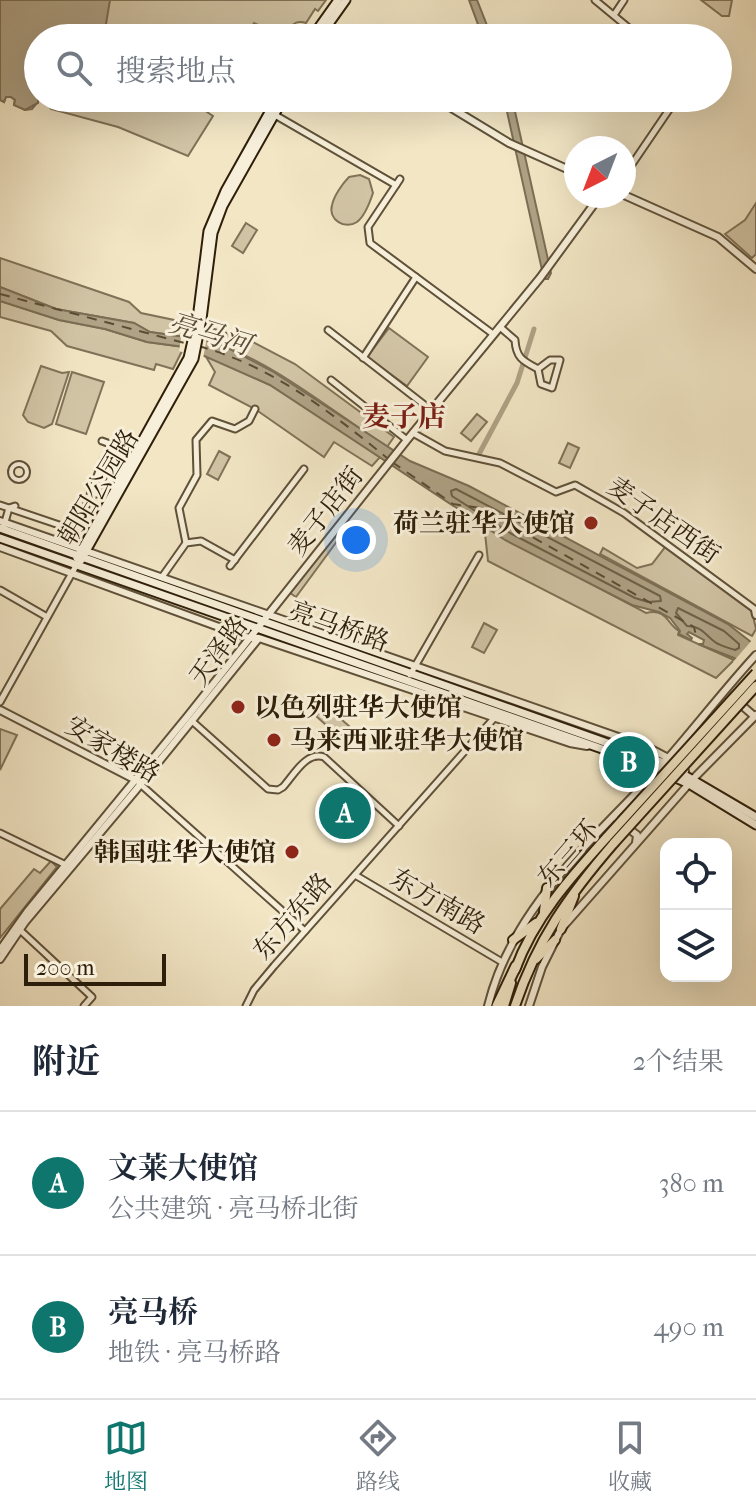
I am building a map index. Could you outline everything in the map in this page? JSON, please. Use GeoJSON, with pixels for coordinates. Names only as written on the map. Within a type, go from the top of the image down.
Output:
{"type":"FeatureCollection","features":[{"type":"Feature","properties":{"kind":"highway","name":"东三环"},"geometry":{"type":"LineString","coordinates":[[515,1006],[527,969],[548,928],[579,884],[611,840],[756,673]]}},
{"type":"Feature","properties":{"kind":"highway","name":"东三环"},"geometry":{"type":"LineString","coordinates":[[504,1006],[516,966],[537,923],[567,881],[611,840],[756,686]]}},
{"type":"Feature","properties":{"kind":"highway"},"geometry":{"type":"LineString","coordinates":[[561,929],[579,884]]}},
{"type":"Feature","properties":{"kind":"highway"},"geometry":{"type":"LineString","coordinates":[[543,913],[547,888]]}},
{"type":"Feature","properties":{"kind":"highway"},"geometry":{"type":"LineString","coordinates":[[513,940],[537,923]]}},
{"type":"Feature","properties":{"kind":"highway"},"geometry":{"type":"LineString","coordinates":[[527,969],[555,940]]}},
{"type":"Feature","properties":{"kind":"highway"},"geometry":{"type":"LineString","coordinates":[[497,1006],[516,966]]}},
{"type":"Feature","properties":{"kind":"main road"},"geometry":{"type":"LineString","coordinates":[[324,24],[338,0]]}},
{"type":"Feature","properties":{"kind":"main road"},"geometry":{"type":"LineString","coordinates":[[326,24],[346,0]]}},
{"type":"Feature","properties":{"kind":"main road","name":"朝阳公园路"},"geometry":{"type":"LineString","coordinates":[[195,334],[208,231],[225,191],[269,112]]}},
{"type":"Feature","properties":{"kind":"main road","name":"朝阳公园路"},"geometry":{"type":"LineString","coordinates":[[80,559],[191,358],[213,233],[223,206],[277,112]]}},
{"type":"Feature","properties":{"kind":"main road","name":"朝阳公园路"},"geometry":{"type":"LineString","coordinates":[[80,559],[107,495],[191,358]]}},
{"type":"Feature","properties":{"kind":"main road","name":"亮马桥路"},"geometry":{"type":"LineString","coordinates":[[2,528],[80,559],[412,673],[666,765]]}},
{"type":"Feature","properties":{"kind":"main road","name":"亮马桥路"},"geometry":{"type":"LineString","coordinates":[[412,673],[496,715],[666,765]]}},
{"type":"Feature","properties":{"kind":"main road"},"geometry":{"type":"LineString","coordinates":[[666,765],[756,825]]}},
{"type":"Feature","properties":{"kind":"main road"},"geometry":{"type":"LineString","coordinates":[[691,781],[756,817]]}},
{"type":"Feature","properties":{"kind":"street"},"geometry":{"type":"LineString","coordinates":[[595,0],[625,24]]}},
{"type":"Feature","properties":{"kind":"street"},"geometry":{"type":"LineString","coordinates":[[614,15],[624,0]]}},
{"type":"Feature","properties":{"kind":"street"},"geometry":{"type":"LineString","coordinates":[[458,112],[512,145],[564,168]]}},
{"type":"Feature","properties":{"kind":"street"},"geometry":{"type":"LineString","coordinates":[[636,158],[667,112]]}},
{"type":"Feature","properties":{"kind":"street"},"geometry":{"type":"LineString","coordinates":[[275,115],[398,182],[368,227],[370,243],[493,334]]}},
{"type":"Feature","properties":{"kind":"street"},"geometry":{"type":"LineString","coordinates":[[636,200],[718,237],[756,269]]}},
{"type":"Feature","properties":{"kind":"street","name":"麦子店街"},"geometry":{"type":"LineString","coordinates":[[264,623],[431,410],[540,278],[591,208]]}},
{"type":"Feature","properties":{"kind":"street"},"geometry":{"type":"LineString","coordinates":[[363,358],[416,277]]}},
{"type":"Feature","properties":{"kind":"street"},"geometry":{"type":"LineString","coordinates":[[500,327],[515,340],[516,353],[524,362],[538,369]]}},
{"type":"Feature","properties":{"kind":"street"},"geometry":{"type":"LineString","coordinates":[[328,330],[431,410]]}},
{"type":"Feature","properties":{"kind":"street"},"geometry":{"type":"LineString","coordinates":[[550,360],[560,360],[552,388],[541,384],[538,369],[550,360]]}},
{"type":"Feature","properties":{"kind":"street"},"geometry":{"type":"LineString","coordinates":[[331,380],[407,440]]}},
{"type":"Feature","properties":{"kind":"street"},"geometry":{"type":"LineString","coordinates":[[162,577],[186,543],[179,508],[197,475],[196,440],[212,421],[235,429],[249,421],[255,409]]}},
{"type":"Feature","properties":{"kind":"street","name":"麦子店西街"},"geometry":{"type":"LineString","coordinates":[[413,433],[445,451],[500,463],[556,492],[575,485],[624,513],[756,612]]}},
{"type":"Feature","properties":{"kind":"street"},"geometry":{"type":"LineString","coordinates":[[91,494],[107,495],[124,449],[102,441]]}},
{"type":"Feature","properties":{"kind":"street"},"geometry":{"type":"LineString","coordinates":[[0,505],[71,529],[79,525],[103,460],[117,464]]}},
{"type":"Feature","properties":{"kind":"street"},"geometry":{"type":"LineString","coordinates":[[16,464],[27,470],[27,475],[21,480],[11,475],[10,469],[16,464]]}},
{"type":"Feature","properties":{"kind":"street"},"geometry":{"type":"LineString","coordinates":[[186,543],[201,541],[232,563],[304,469]]}},
{"type":"Feature","properties":{"kind":"street"},"geometry":{"type":"LineString","coordinates":[[2,528],[12,507]]}},
{"type":"Feature","properties":{"kind":"street"},"geometry":{"type":"LineString","coordinates":[[0,547],[80,559],[162,577],[264,623],[412,673],[479,555]]}},
{"type":"Feature","properties":{"kind":"street"},"geometry":{"type":"LineString","coordinates":[[0,702],[80,559]]}},
{"type":"Feature","properties":{"kind":"street"},"geometry":{"type":"LineString","coordinates":[[80,559],[249,638],[259,638],[496,715]]}},
{"type":"Feature","properties":{"kind":"street"},"geometry":{"type":"LineString","coordinates":[[0,590],[47,617]]}},
{"type":"Feature","properties":{"kind":"street","name":"天泽路"},"geometry":{"type":"LineString","coordinates":[[189,719],[249,638],[264,623]]}},
{"type":"Feature","properties":{"kind":"street","name":"天泽路"},"geometry":{"type":"LineString","coordinates":[[0,959],[138,782],[259,638],[264,623]]}},
{"type":"Feature","properties":{"kind":"street"},"geometry":{"type":"LineString","coordinates":[[488,1006],[502,962],[513,940],[547,888],[716,713],[719,700],[756,655]]}},
{"type":"Feature","properties":{"kind":"street"},"geometry":{"type":"LineString","coordinates":[[529,1006],[542,967],[561,929],[691,781],[755,715],[727,691]]}},
{"type":"Feature","properties":{"kind":"street","name":"安家楼路"},"geometry":{"type":"LineString","coordinates":[[0,710],[138,782],[305,931]]}},
{"type":"Feature","properties":{"kind":"street","name":"东方东路"},"geometry":{"type":"LineString","coordinates":[[246,1006],[259,983],[496,715]]}},
{"type":"Feature","properties":{"kind":"street"},"geometry":{"type":"LineString","coordinates":[[189,719],[268,789],[283,787],[313,755],[324,757],[399,826]]}},
{"type":"Feature","properties":{"kind":"street"},"geometry":{"type":"LineString","coordinates":[[666,765],[691,781]]}},
{"type":"Feature","properties":{"kind":"street"},"geometry":{"type":"LineString","coordinates":[[647,781],[673,802]]}},
{"type":"Feature","properties":{"kind":"street","name":"天泽路"},"geometry":{"type":"LineString","coordinates":[[0,950],[27,912],[138,782]]}},
{"type":"Feature","properties":{"kind":"street"},"geometry":{"type":"LineString","coordinates":[[608,822],[617,820],[637,835],[636,843]]}},
{"type":"Feature","properties":{"kind":"street"},"geometry":{"type":"LineString","coordinates":[[0,833],[66,865]]}},
{"type":"Feature","properties":{"kind":"street","name":"东方南路"},"geometry":{"type":"LineString","coordinates":[[354,875],[502,962]]}},
{"type":"Feature","properties":{"kind":"street"},"geometry":{"type":"LineString","coordinates":[[20,930],[92,997],[84,1006]]}},
{"type":"Feature","properties":{"kind":"shaded area"},"geometry":{"type":"Polygon","coordinates":[[[0,0],[326,0],[306,23],[24,24],[24,110],[14,105],[15,100],[11,97],[6,97],[4,102],[0,100],[0,0]]]}},
{"type":"Feature","properties":{"kind":"shaded area"},"geometry":{"type":"Polygon","coordinates":[[[701,0],[732,0],[729,16],[722,16],[701,0]]]}},
{"type":"Feature","properties":{"kind":"shaded area"},"geometry":{"type":"Polygon","coordinates":[[[62,112],[207,112],[213,116],[188,156],[118,127],[62,112]]]}},
{"type":"Feature","properties":{"kind":"shaded area"},"geometry":{"type":"Polygon","coordinates":[[[360,175],[369,179],[373,193],[367,209],[357,222],[347,225],[338,222],[331,210],[333,202],[349,177],[360,175]]]}},
{"type":"Feature","properties":{"kind":"shaded area"},"geometry":{"type":"Polygon","coordinates":[[[756,203],[756,254],[752,258],[725,234],[745,220],[756,203]]]}},
{"type":"Feature","properties":{"kind":"shaded area"},"geometry":{"type":"Polygon","coordinates":[[[246,223],[257,230],[243,253],[232,246],[246,223]]]}},
{"type":"Feature","properties":{"kind":"shaded area"},"geometry":{"type":"Polygon","coordinates":[[[0,258],[129,302],[141,313],[179,321],[184,325],[186,337],[150,332],[134,323],[56,309],[0,287],[0,258]]]}},
{"type":"Feature","properties":{"kind":"shaded area"},"geometry":{"type":"Polygon","coordinates":[[[0,301],[59,320],[105,329],[147,342],[184,347],[173,369],[156,364],[154,370],[67,346],[51,331],[0,317],[0,301]]]}},
{"type":"Feature","properties":{"kind":"shaded area"},"geometry":{"type":"Polygon","coordinates":[[[208,327],[249,340],[295,364],[394,437],[387,447],[277,373],[206,340],[208,327]]]}},
{"type":"Feature","properties":{"kind":"shaded area"},"geometry":{"type":"Polygon","coordinates":[[[389,328],[428,357],[407,386],[367,357],[389,328]]]}},
{"type":"Feature","properties":{"kind":"shaded area"},"geometry":{"type":"Polygon","coordinates":[[[205,355],[270,385],[381,456],[372,466],[334,442],[324,457],[255,409],[209,385],[215,372],[205,355]]]}},
{"type":"Feature","properties":{"kind":"shaded area"},"geometry":{"type":"Polygon","coordinates":[[[41,366],[62,373],[69,372],[52,424],[44,428],[28,422],[23,415],[41,366]]]}},
{"type":"Feature","properties":{"kind":"shaded area"},"geometry":{"type":"Polygon","coordinates":[[[72,372],[104,382],[86,434],[56,424],[72,372]]]}},
{"type":"Feature","properties":{"kind":"shaded area"},"geometry":{"type":"Polygon","coordinates":[[[477,414],[487,422],[471,441],[461,433],[477,414]]]}},
{"type":"Feature","properties":{"kind":"shaded area"},"geometry":{"type":"Polygon","coordinates":[[[568,443],[579,448],[570,468],[559,463],[568,443]]]}},
{"type":"Feature","properties":{"kind":"shaded area"},"geometry":{"type":"Polygon","coordinates":[[[219,451],[230,457],[218,480],[207,474],[219,451]]]}},
{"type":"Feature","properties":{"kind":"shaded area"},"geometry":{"type":"Polygon","coordinates":[[[484,524],[646,613],[663,615],[679,631],[678,635],[734,660],[716,678],[488,561],[484,524]]]}},
{"type":"Feature","properties":{"kind":"shaded area"},"geometry":{"type":"Polygon","coordinates":[[[340,525],[346,529],[296,597],[290,593],[340,525]]]}},
{"type":"Feature","properties":{"kind":"shaded area"},"geometry":{"type":"Polygon","coordinates":[[[666,546],[752,611],[756,629],[752,636],[600,554],[603,548],[637,568],[652,564],[666,546]]]}},
{"type":"Feature","properties":{"kind":"shaded area"},"geometry":{"type":"Polygon","coordinates":[[[484,623],[497,630],[484,653],[472,647],[484,623]]]}},
{"type":"Feature","properties":{"kind":"shaded area"},"geometry":{"type":"Polygon","coordinates":[[[325,705],[349,726],[339,737],[316,716],[325,705]]]}},
{"type":"Feature","properties":{"kind":"shaded area"},"geometry":{"type":"Polygon","coordinates":[[[0,729],[17,735],[0,770],[0,729]]]}},
{"type":"Feature","properties":{"kind":"shaded area"},"geometry":{"type":"Polygon","coordinates":[[[51,861],[57,867],[0,938],[0,909],[34,869],[40,873],[51,861]]]}},
{"type":"Feature","properties":{"kind":"water"},"geometry":{"type":"Polygon","coordinates":[[[0,0],[110,0],[106,24],[24,24],[24,110],[14,105],[15,100],[11,97],[6,97],[4,102],[0,100],[0,0]]]}},
{"type":"Feature","properties":{"kind":"water"},"geometry":{"type":"Polygon","coordinates":[[[469,0],[477,0],[486,24],[478,24],[469,0]]]}},
{"type":"Feature","properties":{"kind":"water"},"geometry":{"type":"Polygon","coordinates":[[[507,112],[515,112],[551,273],[548,279],[544,279],[507,112]]]}},
{"type":"Feature","properties":{"kind":"water"},"geometry":{"type":"Polygon","coordinates":[[[0,287],[56,309],[134,323],[150,332],[205,340],[226,347],[272,371],[410,461],[469,486],[728,624],[756,646],[756,671],[734,658],[698,644],[703,644],[704,640],[689,632],[687,634],[691,640],[679,634],[670,618],[659,612],[632,605],[505,540],[270,385],[184,347],[147,342],[105,329],[59,320],[0,301],[0,287]]]}},
{"type":"Feature","properties":{"kind":"pier"},"geometry":{"type":"Polygon","coordinates":[[[182,332],[207,337],[203,359],[179,351],[182,332]]]}},
{"type":"Feature","properties":{"kind":"pier"},"geometry":{"type":"Polygon","coordinates":[[[753,639],[756,641],[756,675],[733,662],[753,639]]]}},
{"type":"Feature","properties":{"kind":"waterway"},"geometry":{"type":"LineString","coordinates":[[479,454],[517,383],[534,329]]}},
{"type":"Feature","properties":{"kind":"ferry route"},"geometry":{"type":"LineString","coordinates":[[0,294],[188,344]]}},
{"type":"Feature","properties":{"kind":"ferry route"},"geometry":{"type":"LineString","coordinates":[[198,346],[224,354],[275,378],[322,407],[387,458]]}},
{"type":"Feature","properties":{"kind":"ferry route"},"geometry":{"type":"LineString","coordinates":[[392,462],[453,504],[480,508],[694,627],[696,636]]}},
{"type":"Feature","properties":{"kind":"place","name":"荷兰驻华大使馆"},"geometry":{"type":"Point","coordinates":[591,523]}},
{"type":"Feature","properties":{"kind":"place","name":"以色列驻华大使馆"},"geometry":{"type":"Point","coordinates":[238,707]}},
{"type":"Feature","properties":{"kind":"place","name":"马来西亚驻华大使馆"},"geometry":{"type":"Point","coordinates":[274,740]}},
{"type":"Feature","properties":{"kind":"place","name":"亮马桥"},"geometry":{"type":"Point","coordinates":[629,762]}},
{"type":"Feature","properties":{"kind":"place","name":"文莱大使馆"},"geometry":{"type":"Point","coordinates":[345,813]}},
{"type":"Feature","properties":{"kind":"place","name":"韩国驻华大使馆"},"geometry":{"type":"Point","coordinates":[292,852]}},
{"type":"Feature","properties":{"kind":"district","name":"麦子店"},"geometry":{"type":"Point","coordinates":[404,416]}},
{"type":"Feature","properties":{"kind":"water label","name":"亮马河"},"geometry":{"type":"Point","coordinates":[210,333]}}]}
